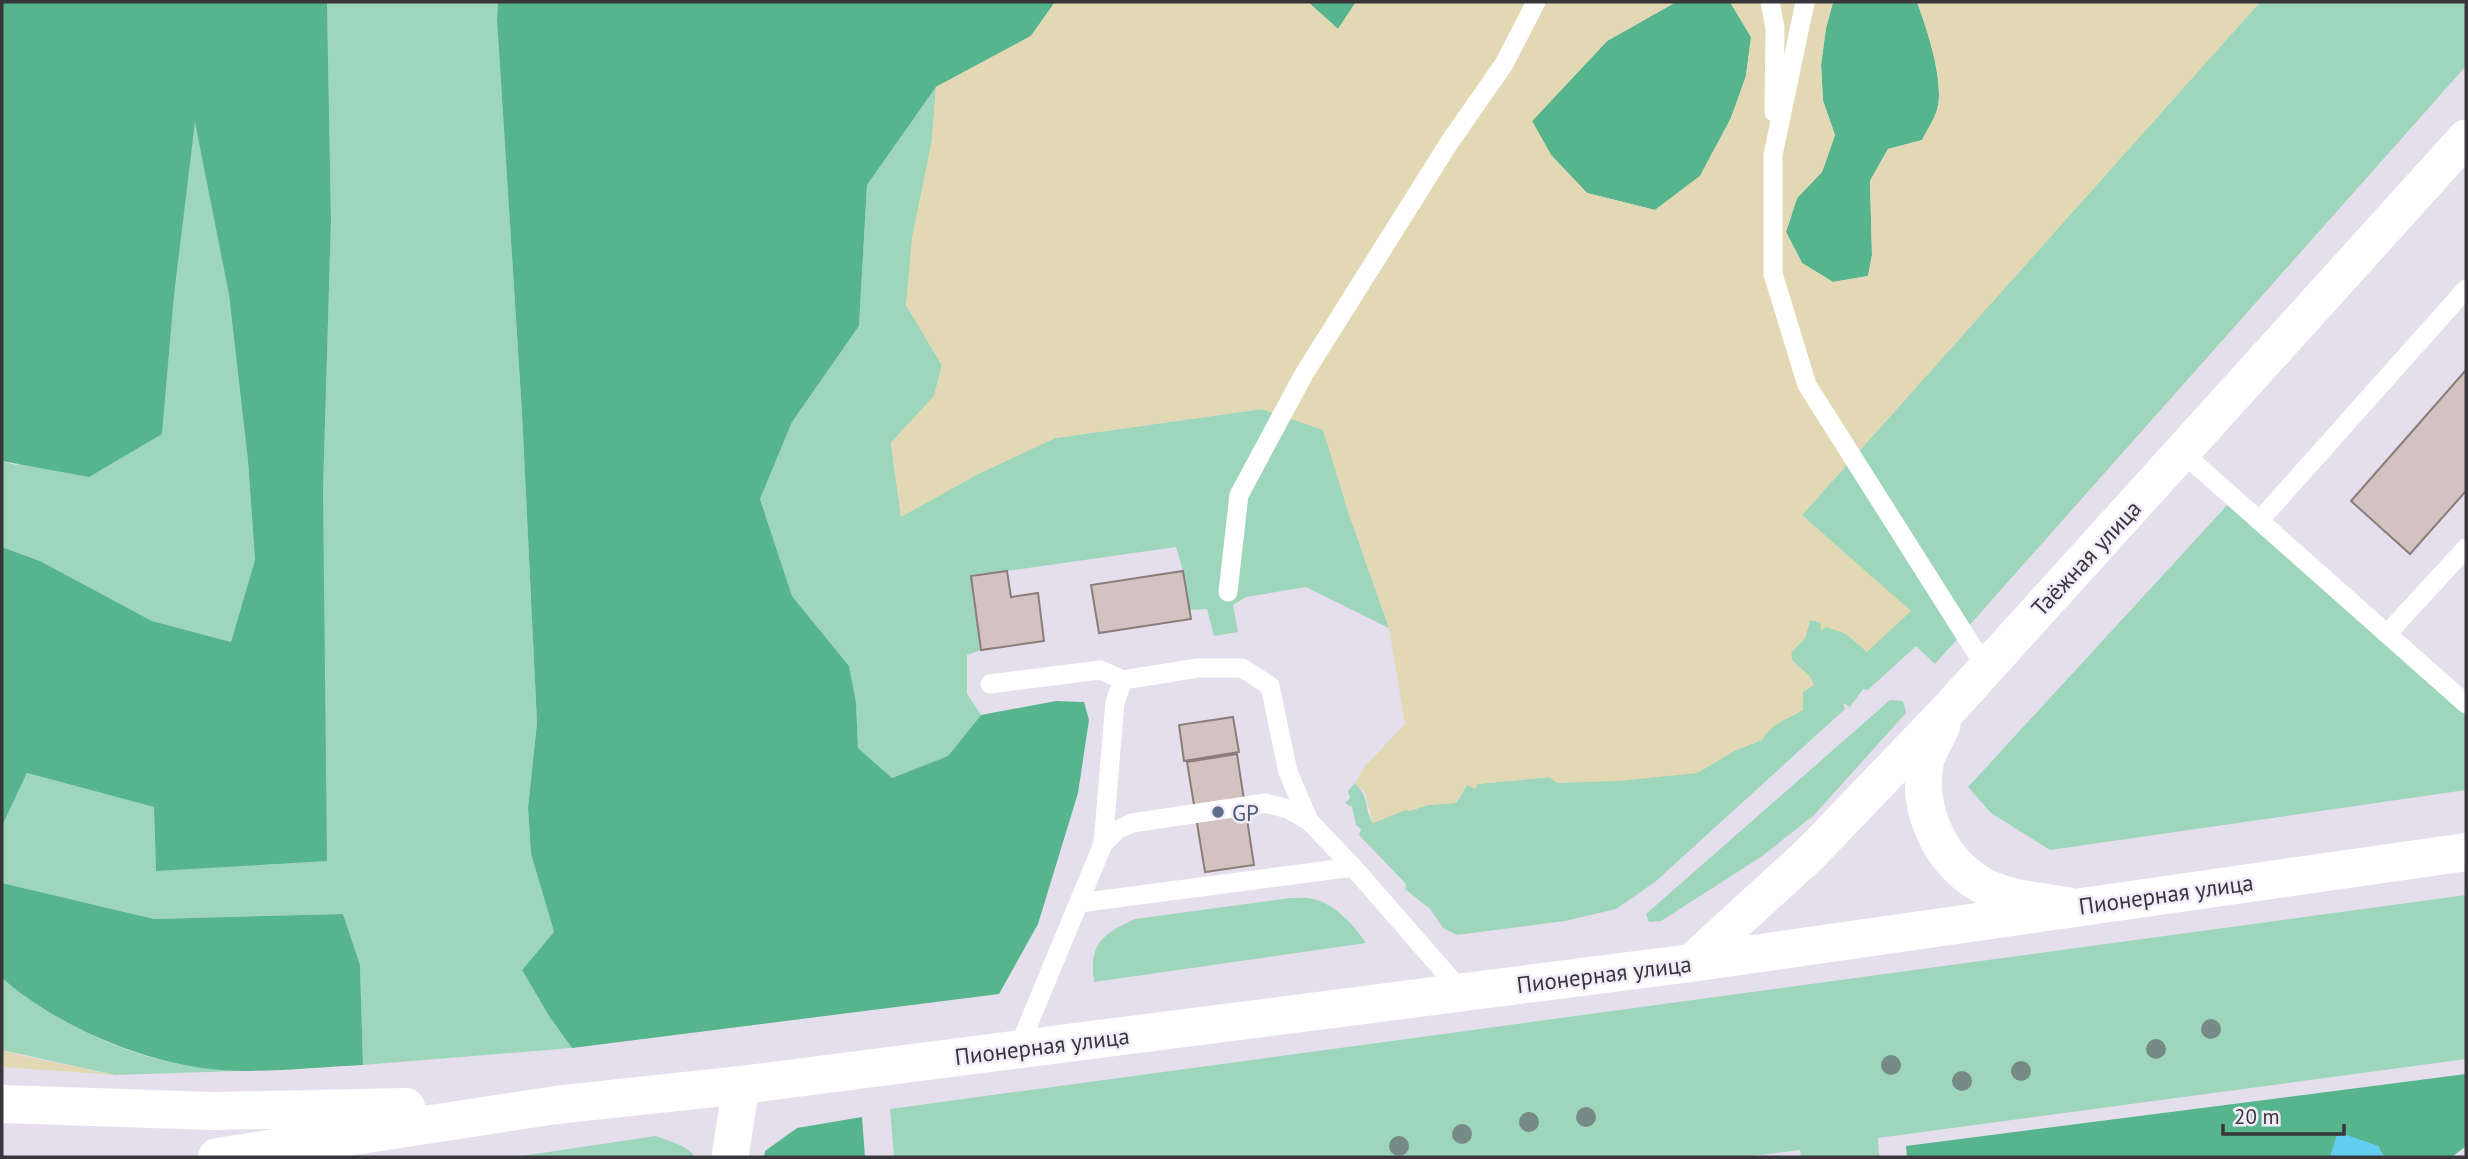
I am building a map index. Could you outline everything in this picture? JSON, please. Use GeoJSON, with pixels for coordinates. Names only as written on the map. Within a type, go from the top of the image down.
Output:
{"type":"FeatureCollection","features":[{"type":"Feature","properties":{"kind":"street","name":"Таёжная улица"},"geometry":{"type":"LineString","coordinates":[[1691,963],[1811,853],[1951,707],[2466,138]]}},
{"type":"Feature","properties":{"kind":"street"},"geometry":{"type":"LineString","coordinates":[[1951,707],[1925,763],[1924,792],[1930,825],[1942,848],[1958,867],[1981,884],[2006,894],[2073,907]]}},
{"type":"Feature","properties":{"kind":"street","name":"Пионерная улица"},"geometry":{"type":"LineString","coordinates":[[556,1105],[741,1085],[1691,963],[2466,852]]}},
{"type":"Feature","properties":{"kind":"street"},"geometry":{"type":"LineString","coordinates":[[730,1157],[741,1085]]}},
{"type":"Feature","properties":{"kind":"street"},"geometry":{"type":"LineString","coordinates":[[2,1104],[46,1108],[212,1111],[556,1105]]}},
{"type":"Feature","properties":{"kind":"street"},"geometry":{"type":"LineString","coordinates":[[217,1157],[556,1105]]}},
{"type":"Feature","properties":{"kind":"lane"},"geometry":{"type":"LineString","coordinates":[[1228,592],[1238,495],[1304,374],[1449,143],[1504,64],[1536,2]]}},
{"type":"Feature","properties":{"kind":"lane"},"geometry":{"type":"LineString","coordinates":[[1770,2],[1775,28],[1773,274],[1807,385],[1986,668]]}},
{"type":"Feature","properties":{"kind":"lane"},"geometry":{"type":"LineString","coordinates":[[1773,155],[1805,2]]}},
{"type":"Feature","properties":{"kind":"lane"},"geometry":{"type":"LineString","coordinates":[[2259,522],[2466,289]]}},
{"type":"Feature","properties":{"kind":"lane"},"geometry":{"type":"LineString","coordinates":[[2183,453],[2466,704]]}},
{"type":"Feature","properties":{"kind":"lane"},"geometry":{"type":"LineString","coordinates":[[2387,634],[2466,548]]}},
{"type":"Feature","properties":{"kind":"lane"},"geometry":{"type":"LineString","coordinates":[[990,684],[1100,670],[1123,680],[1198,668],[1242,668],[1270,686],[1288,772],[1309,821]]}},
{"type":"Feature","properties":{"kind":"lane"},"geometry":{"type":"LineString","coordinates":[[1018,1049],[1103,844],[1115,702],[1123,680]]}},
{"type":"Feature","properties":{"kind":"lane"},"geometry":{"type":"LineString","coordinates":[[1103,844],[1117,830],[1132,823],[1266,803],[1288,809],[1309,821],[1353,867],[1462,992]]}},
{"type":"Feature","properties":{"kind":"lane"},"geometry":{"type":"LineString","coordinates":[[1079,903],[1353,867]]}},
{"type":"Feature","properties":{"kind":"green space"},"geometry":{"type":"Polygon","coordinates":[[[2,2],[327,2],[331,220],[323,492],[327,861],[156,871],[154,807],[27,773],[2,826],[2,547],[40,561],[152,621],[231,642],[255,560],[248,461],[229,295],[195,122],[174,296],[162,434],[89,477],[2,461],[2,2]]]}},
{"type":"Feature","properties":{"kind":"green space"},"geometry":{"type":"Polygon","coordinates":[[[327,2],[498,2],[537,723],[528,808],[531,854],[554,932],[522,970],[572,1048],[363,1065],[360,965],[343,914],[154,919],[2,883],[2,826],[27,773],[154,807],[156,870],[323,492],[331,220],[327,2]]]}},
{"type":"Feature","properties":{"kind":"green space"},"geometry":{"type":"Polygon","coordinates":[[[498,2],[1055,2],[1031,36],[936,87],[867,185],[859,326],[792,422],[760,499],[792,596],[849,666],[856,702],[858,748],[892,778],[948,756],[981,715],[1056,701],[1084,702],[1089,720],[1078,793],[1038,924],[999,994],[572,1048],[522,970],[554,932],[531,854],[528,808],[537,723],[498,2]]]}},
{"type":"Feature","properties":{"kind":"green space"},"geometry":{"type":"Polygon","coordinates":[[[1308,2],[1356,2],[1338,29],[1308,2]]]}},
{"type":"Feature","properties":{"kind":"green space"},"geometry":{"type":"Polygon","coordinates":[[[1676,2],[1730,2],[1751,37],[1746,76],[1731,118],[1700,176],[1655,210],[1587,193],[1551,155],[1532,121],[1607,41],[1676,2]]]}},
{"type":"Feature","properties":{"kind":"green space"},"geometry":{"type":"Polygon","coordinates":[[[1833,2],[1917,2],[1934,56],[1939,98],[1936,114],[1922,140],[1888,149],[1870,181],[1872,255],[1868,276],[1833,282],[1802,263],[1786,232],[1797,198],[1822,172],[1835,135],[1823,101],[1821,65],[1833,2]]]}},
{"type":"Feature","properties":{"kind":"green space"},"geometry":{"type":"Polygon","coordinates":[[[2260,2],[2466,2],[2466,66],[1935,664],[1916,646],[1868,690],[1863,689],[1850,707],[1843,703],[1845,709],[1655,882],[1616,909],[1565,921],[1457,935],[1443,928],[1430,909],[1405,889],[1406,884],[1359,835],[1361,829],[1356,825],[1352,807],[1345,803],[1350,798],[1348,791],[1355,783],[1363,794],[1373,823],[1406,809],[1409,811],[1428,805],[1456,803],[1467,785],[1549,777],[1697,773],[1736,750],[1762,740],[1774,726],[1803,710],[1803,692],[1810,677],[1792,660],[1791,652],[1805,638],[1810,620],[1846,634],[1802,515],[2260,2]]]}},
{"type":"Feature","properties":{"kind":"green space"},"geometry":{"type":"Polygon","coordinates":[[[936,87],[932,140],[906,305],[942,365],[934,396],[891,443],[901,516],[978,474],[1055,438],[1262,409],[1324,430],[1348,511],[1389,628],[1306,587],[1246,597],[1233,605],[1238,632],[1214,636],[1207,609],[1190,610],[1176,547],[971,576],[981,650],[967,655],[967,694],[981,715],[948,756],[892,778],[858,748],[856,702],[849,666],[792,596],[760,499],[792,422],[859,326],[867,185],[936,87]]]}},
{"type":"Feature","properties":{"kind":"green space"},"geometry":{"type":"Polygon","coordinates":[[[195,119],[229,295],[248,461],[255,561],[231,642],[152,621],[40,561],[2,547],[2,461],[16,465],[162,434],[174,296],[195,119]]]}},
{"type":"Feature","properties":{"kind":"green space"},"geometry":{"type":"Polygon","coordinates":[[[2231,501],[2466,709],[2466,790],[2050,850],[1991,813],[1968,787],[2231,501]]]}},
{"type":"Feature","properties":{"kind":"green space"},"geometry":{"type":"Polygon","coordinates":[[[1890,700],[1903,701],[1906,713],[1814,815],[1761,857],[1661,921],[1649,922],[1646,914],[1890,700]]]}},
{"type":"Feature","properties":{"kind":"green space"},"geometry":{"type":"Polygon","coordinates":[[[2,883],[154,919],[343,914],[360,965],[363,1065],[256,1071],[210,1069],[145,1055],[83,1030],[54,1015],[2,978],[2,883]]]}},
{"type":"Feature","properties":{"kind":"green space"},"geometry":{"type":"Polygon","coordinates":[[[2466,895],[2466,1059],[1878,1138],[1879,1157],[1801,1157],[1800,1150],[1744,1157],[894,1157],[890,1109],[2466,895]]]}},
{"type":"Feature","properties":{"kind":"green space"},"geometry":{"type":"Polygon","coordinates":[[[1290,898],[1310,898],[1329,905],[1350,922],[1366,943],[1094,982],[1094,958],[1100,942],[1114,930],[1135,919],[1290,898]]]}},
{"type":"Feature","properties":{"kind":"green space"},"geometry":{"type":"Polygon","coordinates":[[[2,978],[40,1007],[109,1043],[156,1059],[239,1071],[115,1075],[2,1050],[2,978]]]}},
{"type":"Feature","properties":{"kind":"green space"},"geometry":{"type":"Polygon","coordinates":[[[2466,1074],[2466,1146],[2452,1157],[2384,1157],[2378,1146],[2338,1133],[2330,1157],[1907,1157],[1906,1146],[2466,1074]]]}},
{"type":"Feature","properties":{"kind":"green space"},"geometry":{"type":"Polygon","coordinates":[[[862,1117],[865,1157],[764,1157],[765,1151],[797,1128],[862,1117]]]}},
{"type":"Feature","properties":{"kind":"green space"},"geometry":{"type":"Polygon","coordinates":[[[656,1136],[683,1146],[695,1157],[515,1157],[656,1136]]]}},
{"type":"Feature","properties":{"kind":"sand"},"geometry":{"type":"Polygon","coordinates":[[[1055,2],[1308,2],[1338,29],[1356,2],[1676,2],[1607,41],[1532,121],[1551,155],[1587,193],[1655,210],[1700,176],[1731,118],[1746,76],[1751,37],[1730,2],[1833,2],[1821,65],[1823,101],[1835,135],[1822,172],[1797,198],[1786,232],[1802,263],[1833,282],[1868,276],[1872,255],[1870,181],[1888,149],[1922,140],[1937,110],[1937,71],[1917,2],[2260,2],[1802,515],[1911,611],[1867,652],[1846,634],[1827,627],[1821,630],[1820,622],[1810,620],[1805,638],[1791,652],[1792,660],[1810,677],[1814,685],[1803,692],[1803,710],[1774,726],[1762,740],[1736,750],[1697,773],[1619,781],[1557,783],[1549,777],[1477,784],[1476,789],[1467,785],[1456,803],[1406,810],[1373,823],[1365,793],[1355,783],[1365,766],[1405,724],[1389,628],[1323,430],[1262,409],[1055,438],[978,474],[901,517],[891,443],[934,396],[942,365],[906,305],[912,237],[932,140],[936,87],[1031,36],[1055,2]]]}},
{"type":"Feature","properties":{"kind":"sand"},"geometry":{"type":"Polygon","coordinates":[[[2,1050],[15,1054],[115,1075],[2,1067],[2,1050]]]}},
{"type":"Feature","properties":{"kind":"water"},"geometry":{"type":"Polygon","coordinates":[[[2338,1132],[2378,1146],[2384,1157],[2330,1157],[2338,1132]]]}},
{"type":"Feature","properties":{"kind":"building"},"geometry":{"type":"Polygon","coordinates":[[[2466,370],[2466,491],[2410,554],[2351,501],[2466,370]]]}},
{"type":"Feature","properties":{"kind":"building"},"geometry":{"type":"Polygon","coordinates":[[[1007,571],[1011,597],[1038,593],[1044,641],[981,650],[971,576],[1007,571]]]}},
{"type":"Feature","properties":{"kind":"building"},"geometry":{"type":"Polygon","coordinates":[[[1183,571],[1191,619],[1099,633],[1091,585],[1183,571]]]}},
{"type":"Feature","properties":{"kind":"building"},"geometry":{"type":"Polygon","coordinates":[[[1233,717],[1239,752],[1184,761],[1179,725],[1233,717]]]}},
{"type":"Feature","properties":{"kind":"building"},"geometry":{"type":"Polygon","coordinates":[[[1237,754],[1254,865],[1205,872],[1187,762],[1237,754]]]}},
{"type":"Feature","properties":{"kind":"place","name":"GP"},"geometry":{"type":"Point","coordinates":[1218,812]}}]}
